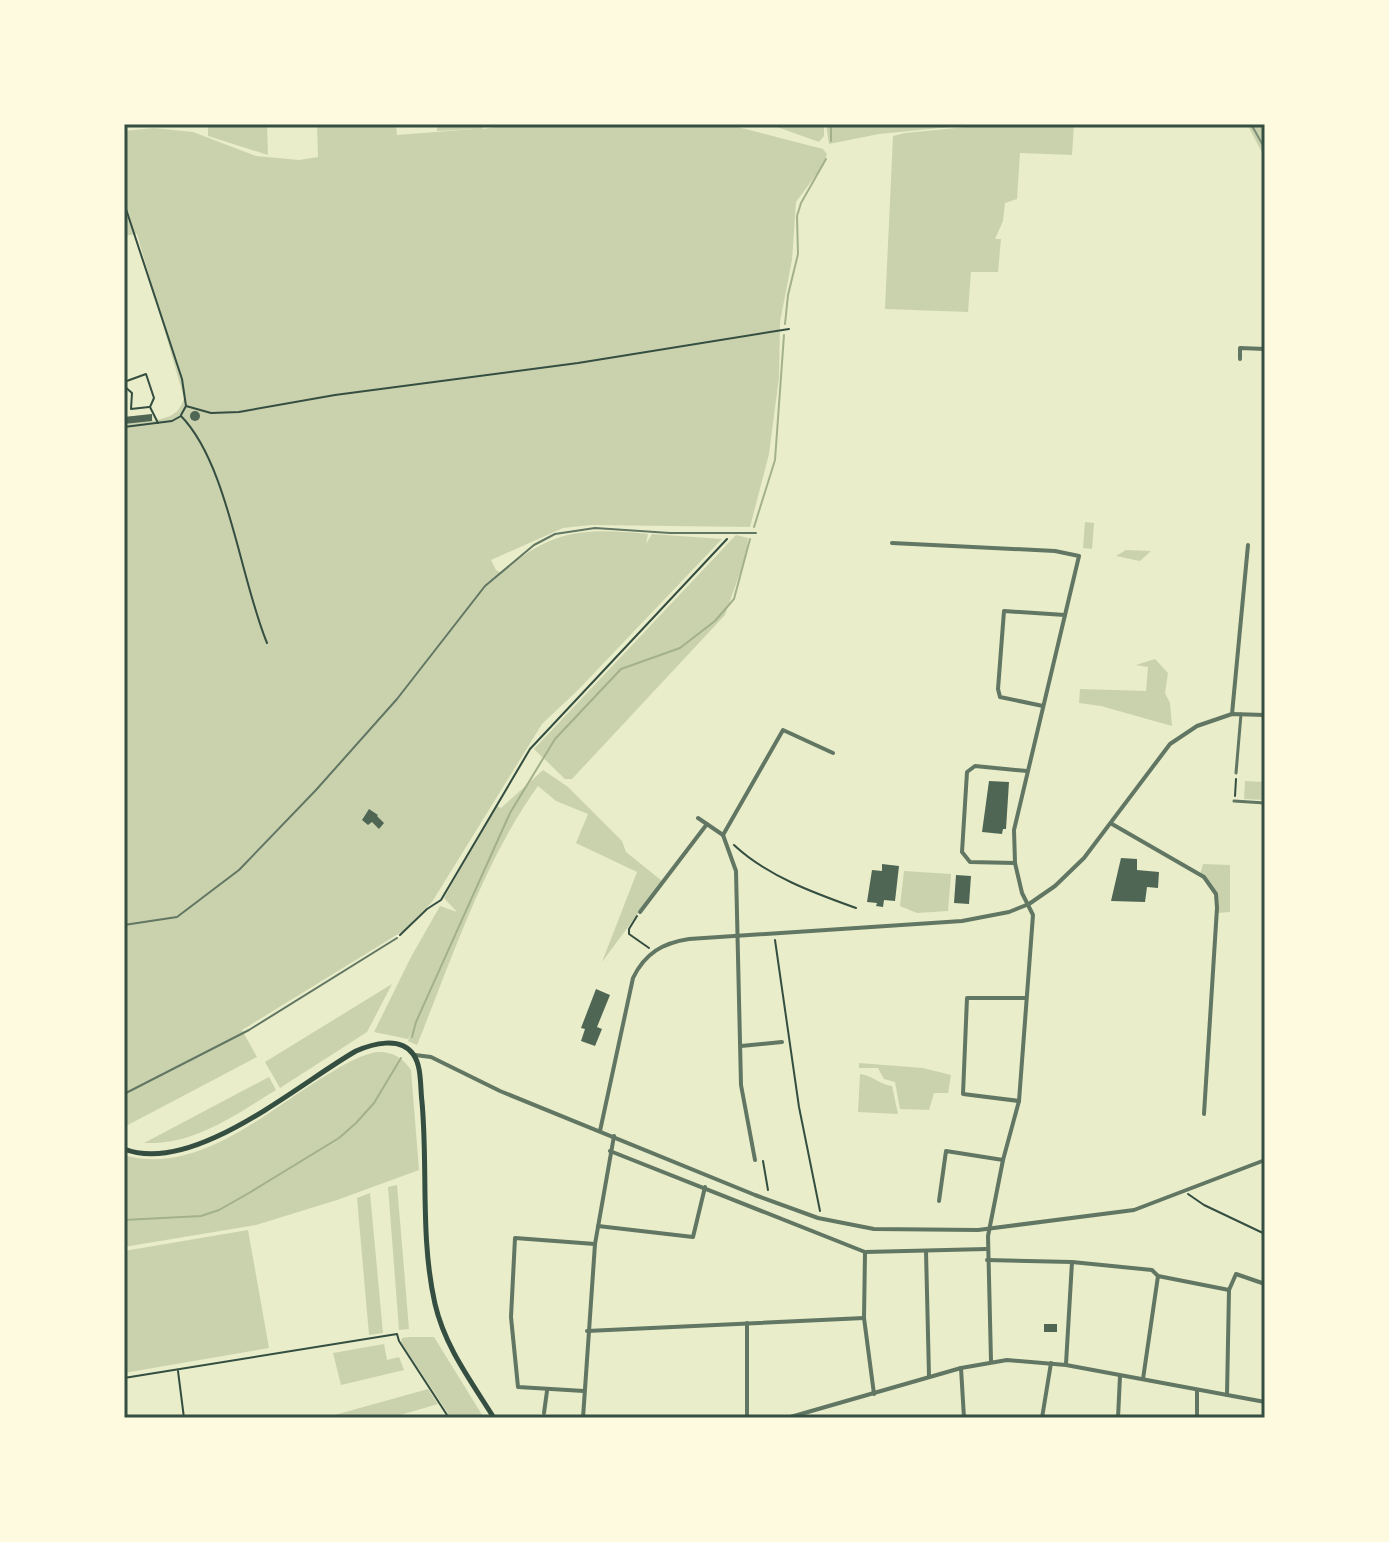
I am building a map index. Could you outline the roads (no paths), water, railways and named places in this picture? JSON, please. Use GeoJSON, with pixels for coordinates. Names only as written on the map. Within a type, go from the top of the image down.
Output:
{"type":"FeatureCollection","features":[{"type":"Feature","properties":{"kind":"main road"},"geometry":{"type":"LineString","coordinates":[[124,1149],[146,1154],[164,1153],[212,1140],[346,1057],[371,1045],[400,1045],[415,1055],[424,1125],[426,1221],[435,1302],[452,1350],[494,1418]]}},
{"type":"Feature","properties":{"kind":"street"},"geometry":{"type":"LineString","coordinates":[[1240,359],[1240,348],[1265,349]]}},
{"type":"Feature","properties":{"kind":"street"},"geometry":{"type":"LineString","coordinates":[[892,543],[1055,551],[1079,556],[1015,825],[1015,863],[1023,896],[1033,915],[1019,1101],[1003,1160],[987,1249],[991,1361]]}},
{"type":"Feature","properties":{"kind":"street"},"geometry":{"type":"LineString","coordinates":[[1232,714],[1248,545]]}},
{"type":"Feature","properties":{"kind":"street"},"geometry":{"type":"LineString","coordinates":[[1043,706],[1000,697],[1004,611],[1065,615]]}},
{"type":"Feature","properties":{"kind":"street"},"geometry":{"type":"LineString","coordinates":[[600,1131],[628,994],[640,965],[653,952],[676,941],[962,921],[996,915],[1029,904],[1071,873],[1112,824],[1170,744],[1197,726],[1232,714],[1265,715]]}},
{"type":"Feature","properties":{"kind":"street"},"geometry":{"type":"LineString","coordinates":[[1236,773],[1241,714]]}},
{"type":"Feature","properties":{"kind":"street"},"geometry":{"type":"LineString","coordinates":[[723,835],[783,730],[833,753]]}},
{"type":"Feature","properties":{"kind":"street"},"geometry":{"type":"LineString","coordinates":[[1015,863],[970,862],[964,858],[967,772],[975,766],[1027,771]]}},
{"type":"Feature","properties":{"kind":"street"},"geometry":{"type":"LineString","coordinates":[[1234,801],[1265,803]]}},
{"type":"Feature","properties":{"kind":"street"},"geometry":{"type":"LineString","coordinates":[[698,818],[723,835],[736,871],[741,1085],[755,1160]]}},
{"type":"Feature","properties":{"kind":"street"},"geometry":{"type":"LineString","coordinates":[[640,912],[707,824]]}},
{"type":"Feature","properties":{"kind":"street"},"geometry":{"type":"LineString","coordinates":[[1112,824],[1204,877],[1216,894],[1204,1114]]}},
{"type":"Feature","properties":{"kind":"street"},"geometry":{"type":"LineString","coordinates":[[1019,1101],[963,1094],[967,998],[1026,998]]}},
{"type":"Feature","properties":{"kind":"street"},"geometry":{"type":"LineString","coordinates":[[741,1046],[782,1042]]}},
{"type":"Feature","properties":{"kind":"street"},"geometry":{"type":"LineString","coordinates":[[415,1055],[431,1057],[500,1091],[755,1195],[831,1221],[874,1229],[989,1229],[1134,1210],[1265,1160]]}},
{"type":"Feature","properties":{"kind":"street"},"geometry":{"type":"LineString","coordinates":[[583,1418],[595,1244],[614,1136]]}},
{"type":"Feature","properties":{"kind":"street"},"geometry":{"type":"LineString","coordinates":[[610,1151],[865,1252],[987,1249]]}},
{"type":"Feature","properties":{"kind":"street"},"geometry":{"type":"LineString","coordinates":[[939,1201],[946,1151],[1003,1160]]}},
{"type":"Feature","properties":{"kind":"street"},"geometry":{"type":"LineString","coordinates":[[598,1226],[693,1237],[705,1187]]}},
{"type":"Feature","properties":{"kind":"street"},"geometry":{"type":"LineString","coordinates":[[584,1391],[518,1387],[511,1317],[515,1238],[595,1244]]}},
{"type":"Feature","properties":{"kind":"street"},"geometry":{"type":"LineString","coordinates":[[926,1250],[929,1376]]}},
{"type":"Feature","properties":{"kind":"street"},"geometry":{"type":"LineString","coordinates":[[865,1252],[864,1318],[874,1394]]}},
{"type":"Feature","properties":{"kind":"street"},"geometry":{"type":"LineString","coordinates":[[987,1260],[1072,1262],[1152,1270],[1158,1276],[1229,1290]]}},
{"type":"Feature","properties":{"kind":"street"},"geometry":{"type":"LineString","coordinates":[[1066,1365],[1072,1262]]}},
{"type":"Feature","properties":{"kind":"street"},"geometry":{"type":"LineString","coordinates":[[1227,1395],[1229,1290],[1236,1274],[1265,1284]]}},
{"type":"Feature","properties":{"kind":"street"},"geometry":{"type":"LineString","coordinates":[[1143,1379],[1158,1276]]}},
{"type":"Feature","properties":{"kind":"street"},"geometry":{"type":"LineString","coordinates":[[587,1331],[864,1318]]}},
{"type":"Feature","properties":{"kind":"street"},"geometry":{"type":"LineString","coordinates":[[747,1323],[747,1418]]}},
{"type":"Feature","properties":{"kind":"street"},"geometry":{"type":"LineString","coordinates":[[787,1418],[991,1361],[1025,1360],[1066,1365],[1265,1402]]}},
{"type":"Feature","properties":{"kind":"street"},"geometry":{"type":"LineString","coordinates":[[1042,1418],[1051,1363]]}},
{"type":"Feature","properties":{"kind":"street"},"geometry":{"type":"LineString","coordinates":[[961,1368],[964,1418]]}},
{"type":"Feature","properties":{"kind":"street"},"geometry":{"type":"LineString","coordinates":[[1118,1418],[1120,1375]]}},
{"type":"Feature","properties":{"kind":"street"},"geometry":{"type":"LineString","coordinates":[[1197,1390],[1197,1418]]}},
{"type":"Feature","properties":{"kind":"street"},"geometry":{"type":"LineString","coordinates":[[544,1413],[547,1391]]}},
{"type":"Feature","properties":{"kind":"lane"},"geometry":{"type":"LineString","coordinates":[[124,925],[177,917],[239,870],[274,836],[397,699],[452,624],[485,586],[534,545],[555,534],[595,528],[670,533],[756,533]]}},
{"type":"Feature","properties":{"kind":"lane"},"geometry":{"type":"LineString","coordinates":[[124,1094],[249,1030],[397,938]]}},
{"type":"Feature","properties":{"kind":"waterway"},"geometry":{"type":"LineString","coordinates":[[831,124],[831,141]]}},
{"type":"Feature","properties":{"kind":"waterway"},"geometry":{"type":"LineString","coordinates":[[785,324],[798,254],[797,216],[826,159]]}},
{"type":"Feature","properties":{"kind":"waterway"},"geometry":{"type":"LineString","coordinates":[[754,527],[775,460],[784,335]]}},
{"type":"Feature","properties":{"kind":"waterway"},"geometry":{"type":"LineString","coordinates":[[412,1037],[510,813],[555,739],[621,669],[680,648],[715,621],[734,599],[750,539]]}},
{"type":"Feature","properties":{"kind":"waterway"},"geometry":{"type":"LineString","coordinates":[[124,1220],[201,1216],[249,1193],[339,1138],[356,1123],[374,1103],[401,1058]]}},
{"type":"Feature","properties":{"kind":"tram line"},"geometry":{"type":"LineString","coordinates":[[1251,124],[1265,149]]}}]}
